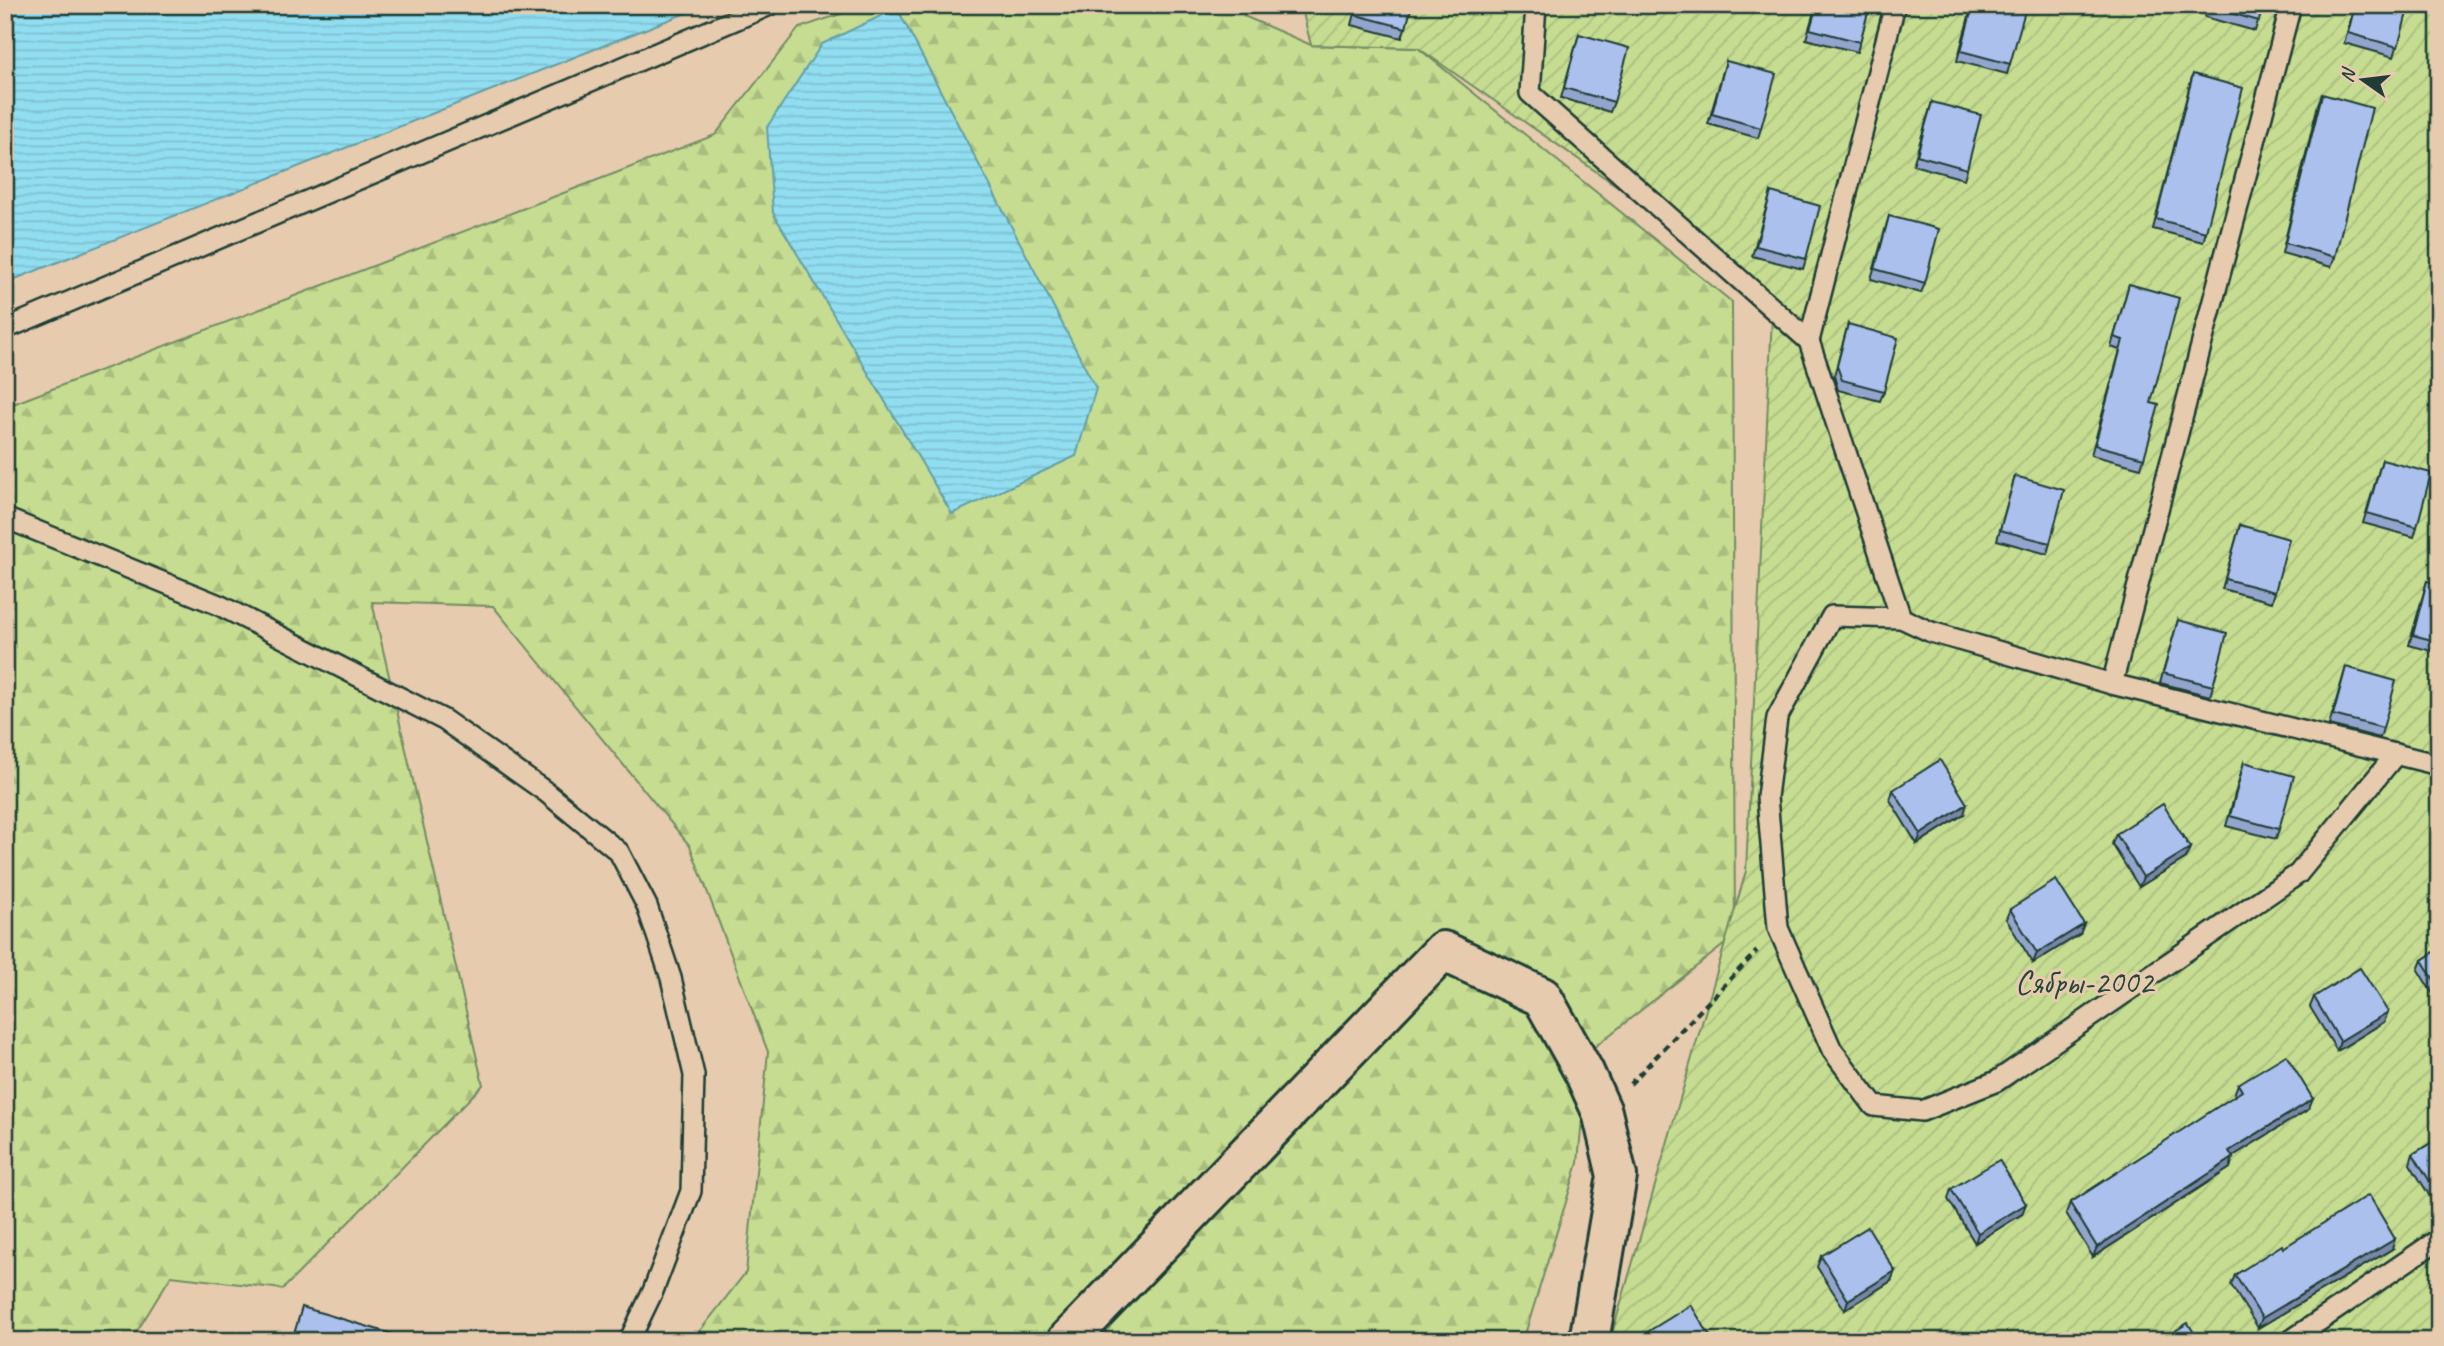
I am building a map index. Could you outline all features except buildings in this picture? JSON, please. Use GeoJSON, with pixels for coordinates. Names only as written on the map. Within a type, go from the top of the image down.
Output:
{"type":"FeatureCollection","features":[{"type":"Feature","properties":{"kind":"street"},"geometry":{"type":"LineString","coordinates":[[1067,1341],[1443,951],[1542,997],[1584,1072],[1602,1112],[1617,1177],[1589,1341]]}},
{"type":"Feature","properties":{"kind":"lane"},"geometry":{"type":"LineString","coordinates":[[5,329],[770,5]]}},
{"type":"Feature","properties":{"kind":"lane"},"geometry":{"type":"LineString","coordinates":[[1536,5],[1530,93],[1809,341],[1900,618]]}},
{"type":"Feature","properties":{"kind":"lane"},"geometry":{"type":"LineString","coordinates":[[1809,341],[1895,5]]}},
{"type":"Feature","properties":{"kind":"lane"},"geometry":{"type":"LineString","coordinates":[[2112,684],[2291,5]]}},
{"type":"Feature","properties":{"kind":"lane"},"geometry":{"type":"LineString","coordinates":[[5,518],[219,605],[444,720],[546,792],[619,852],[647,906],[671,978],[694,1074],[691,1191],[653,1291],[629,1341]]}},
{"type":"Feature","properties":{"kind":"lane"},"geometry":{"type":"LineString","coordinates":[[2396,754],[2298,874],[1997,1081],[1922,1111],[1874,1105],[1832,1050],[1778,928],[1767,797],[1777,718],[1832,615],[1900,618],[1931,632],[2112,684],[2396,754],[2439,765]]}},
{"type":"Feature","properties":{"kind":"lane"},"geometry":{"type":"LineString","coordinates":[[2290,1341],[2439,1239]]}},
{"type":"Feature","properties":{"kind":"path"},"geometry":{"type":"LineString","coordinates":[[1602,1112],[1682,1032],[1778,928]]}},
{"type":"Feature","properties":{"kind":"green space"},"geometry":{"type":"Polygon","coordinates":[[[867,5],[1244,5],[1244,16],[1311,45],[1418,48],[1732,302],[1735,936],[1588,1052],[1578,1163],[1523,1341],[692,1341],[746,1272],[768,1052],[690,846],[493,606],[372,602],[483,1085],[283,1289],[171,1276],[131,1341],[5,1341],[5,407],[715,135],[799,28],[867,5]]]}},
{"type":"Feature","properties":{"kind":"green space","name":"Сябры-2002"},"geometry":{"type":"Polygon","coordinates":[[[1301,5],[2439,5],[2439,1341],[1610,1341],[1746,871],[1773,294],[1418,48],[1311,45],[1301,5]]]}},
{"type":"Feature","properties":{"kind":"water"},"geometry":{"type":"Polygon","coordinates":[[[5,5],[706,5],[5,283],[5,5]]]}},
{"type":"Feature","properties":{"kind":"water"},"geometry":{"type":"Polygon","coordinates":[[[897,8],[1096,388],[1076,456],[952,514],[773,213],[767,127],[822,44],[897,8]]]}}]}
